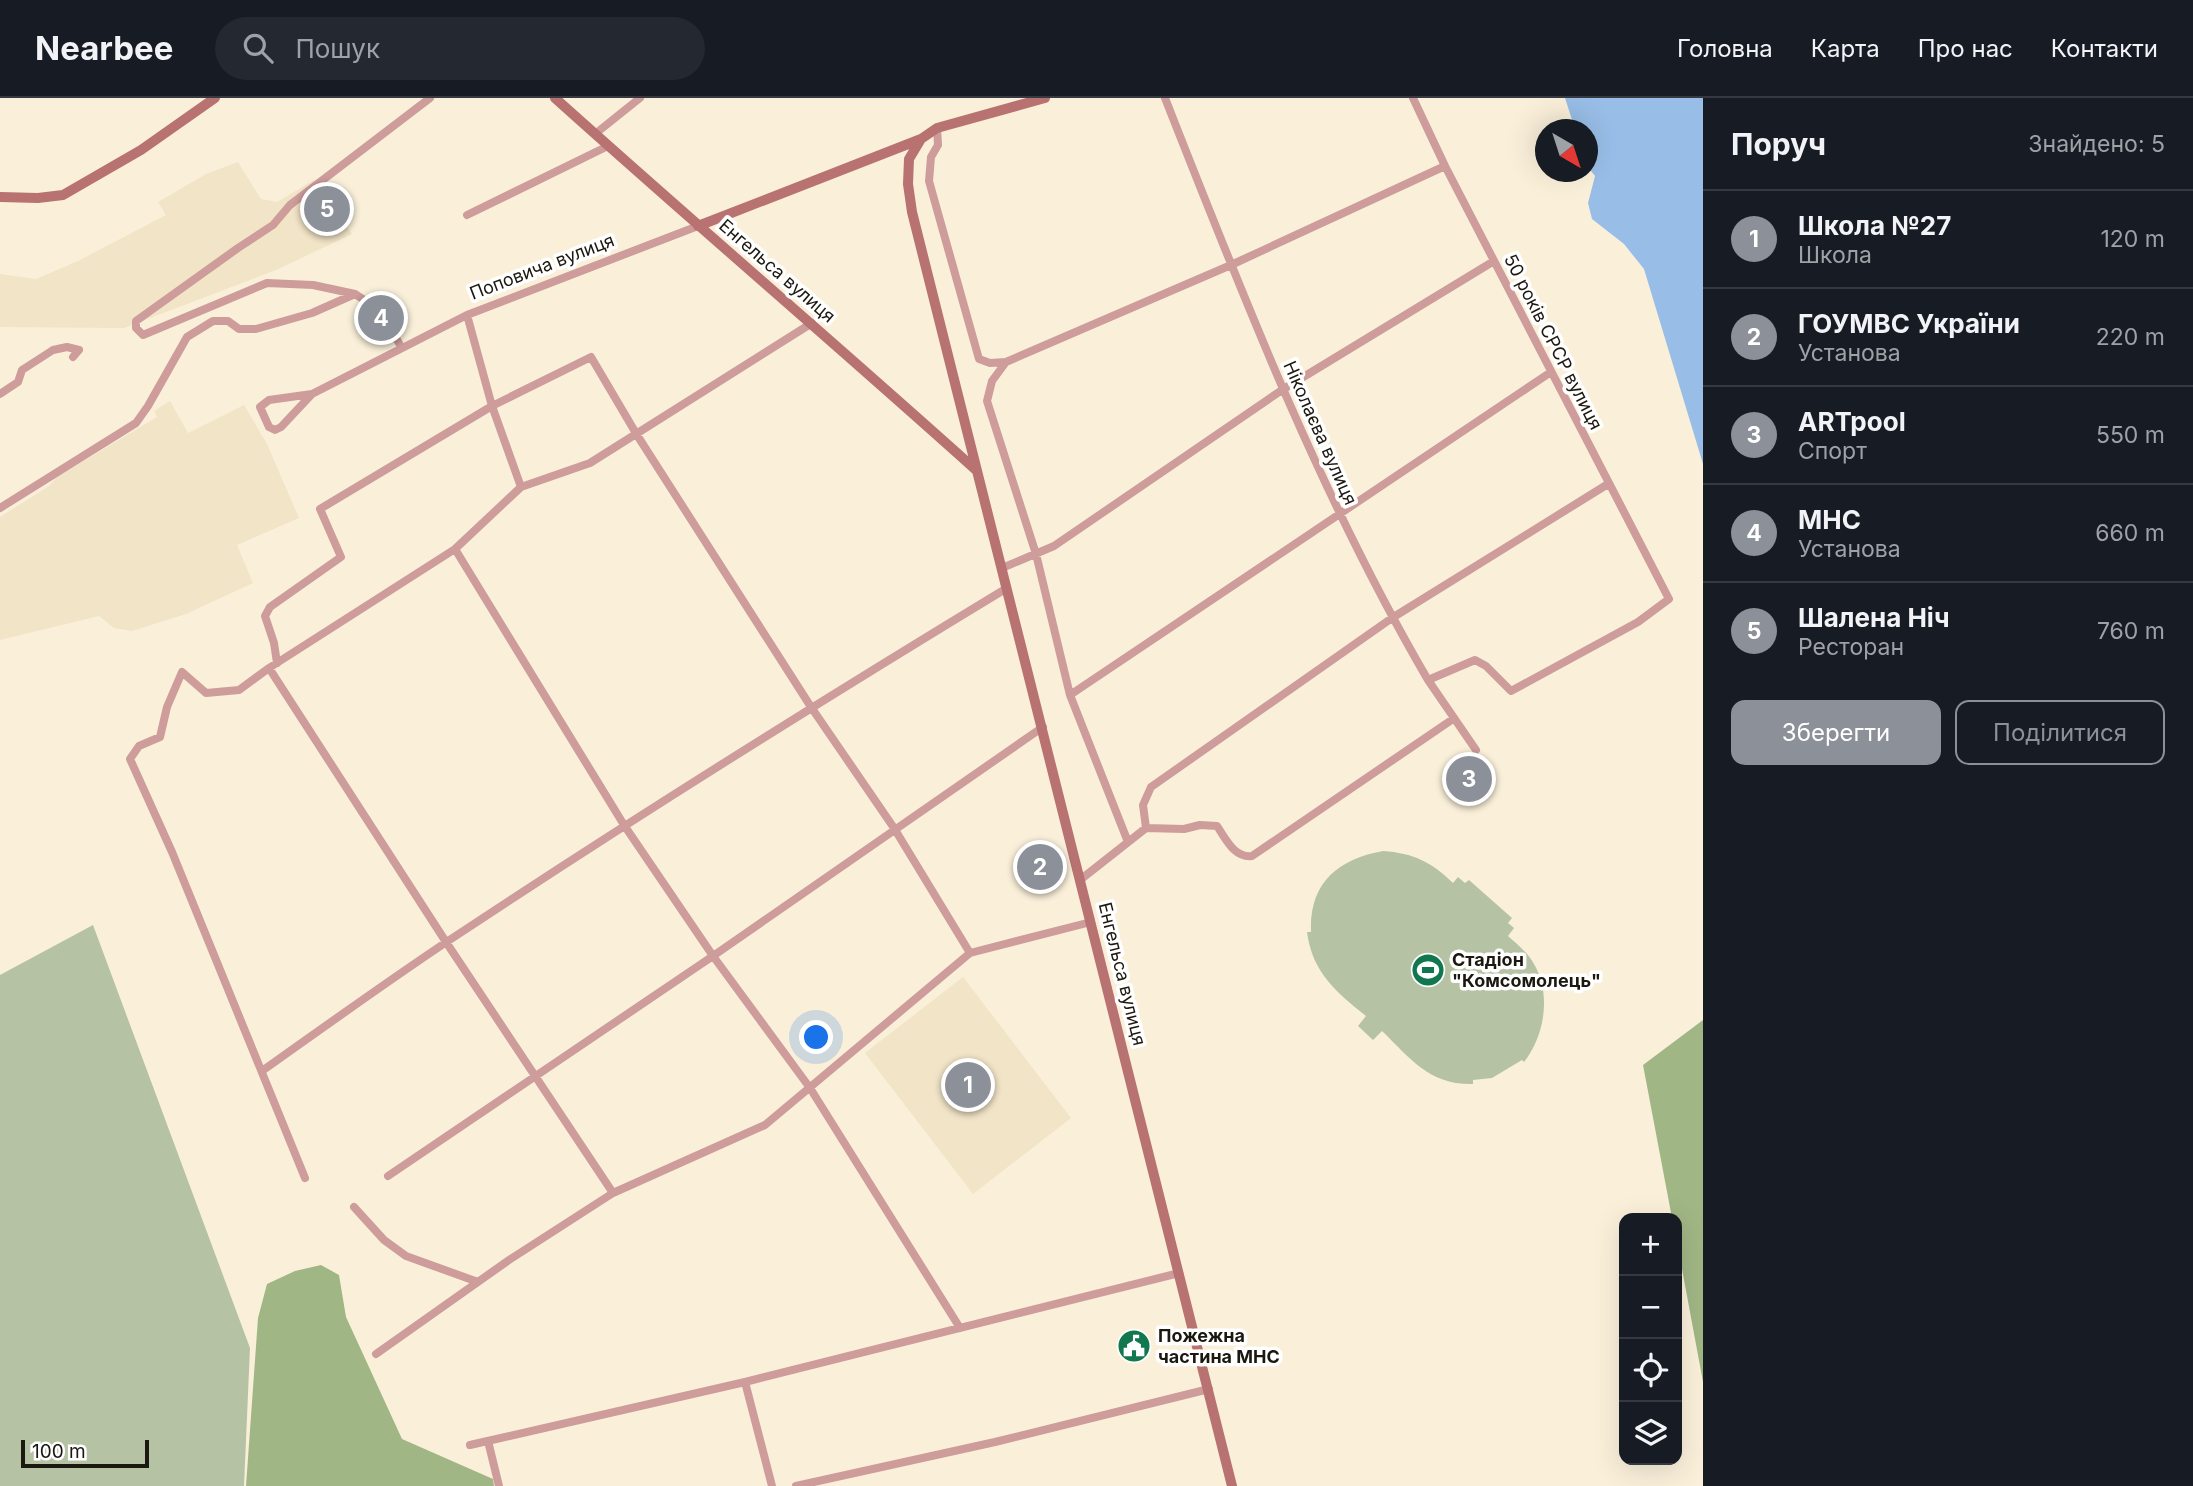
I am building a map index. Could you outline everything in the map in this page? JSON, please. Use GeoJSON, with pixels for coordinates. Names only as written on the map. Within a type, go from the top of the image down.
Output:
{"type":"FeatureCollection","features":[{"type":"Feature","properties":{"kind":"street"},"geometry":{"type":"LineString","coordinates":[[0,197],[38,198],[63,195],[141,150],[215,98]]}},
{"type":"Feature","properties":{"kind":"street"},"geometry":{"type":"LineString","coordinates":[[401,347],[387,320],[370,303],[355,294],[313,285],[267,283],[143,335],[136,328],[136,320],[274,226],[290,205],[430,98]]}},
{"type":"Feature","properties":{"kind":"street","name":"Енгельса вулиця"},"geometry":{"type":"LineString","coordinates":[[555,98],[976,470]]}},
{"type":"Feature","properties":{"kind":"street"},"geometry":{"type":"LineString","coordinates":[[595,134],[640,98]]}},
{"type":"Feature","properties":{"kind":"street"},"geometry":{"type":"LineString","coordinates":[[698,226],[921,139],[937,128],[1045,98]]}},
{"type":"Feature","properties":{"kind":"street","name":"Ніколаєва вулиця"},"geometry":{"type":"LineString","coordinates":[[1165,98],[1282,390],[1338,514],[1428,680],[1476,750]]}},
{"type":"Feature","properties":{"kind":"street","name":"50 років СРСР вулиця"},"geometry":{"type":"LineString","coordinates":[[1413,98],[1445,166],[1669,598],[1638,621],[1511,691],[1486,666],[1475,660],[1428,680]]}},
{"type":"Feature","properties":{"kind":"street"},"geometry":{"type":"LineString","coordinates":[[937,128],[939,145],[931,157],[929,181],[979,359],[990,363],[1006,362],[1231,265],[1445,166]]}},
{"type":"Feature","properties":{"kind":"street","name":"Енгельса вулиця"},"geometry":{"type":"LineString","coordinates":[[921,139],[909,159],[908,184],[912,212],[1232,1486]]}},
{"type":"Feature","properties":{"kind":"street"},"geometry":{"type":"LineString","coordinates":[[467,215],[608,146]]}},
{"type":"Feature","properties":{"kind":"street","name":"Поповича вулиця"},"geometry":{"type":"LineString","coordinates":[[312,394],[270,400],[260,407],[269,427],[275,430],[281,427],[312,394],[467,315],[698,226]]}},
{"type":"Feature","properties":{"kind":"street"},"geometry":{"type":"LineString","coordinates":[[1002,568],[1054,547],[1282,390],[1494,261]]}},
{"type":"Feature","properties":{"kind":"street"},"geometry":{"type":"LineString","coordinates":[[0,508],[136,423],[149,406],[187,337],[213,321],[228,321],[239,329],[256,329],[312,313],[355,294]]}},
{"type":"Feature","properties":{"kind":"street"},"geometry":{"type":"LineString","coordinates":[[467,315],[492,406],[521,486]]}},
{"type":"Feature","properties":{"kind":"street"},"geometry":{"type":"LineString","coordinates":[[305,1178],[172,852],[130,759],[139,746],[160,737],[167,707],[182,672],[206,693],[239,690],[455,549],[521,486],[590,463],[812,323]]}},
{"type":"Feature","properties":{"kind":"street"},"geometry":{"type":"LineString","coordinates":[[0,394],[18,382],[22,370],[53,350],[67,347],[79,350],[73,357]]}},
{"type":"Feature","properties":{"kind":"street"},"geometry":{"type":"LineString","coordinates":[[277,663],[265,616],[270,607],[341,557],[320,509],[492,406],[591,357],[637,435],[811,707],[894,828],[970,953]]}},
{"type":"Feature","properties":{"kind":"street"},"geometry":{"type":"LineString","coordinates":[[1006,362],[992,381],[987,401],[1036,554],[1070,695],[1128,842]]}},
{"type":"Feature","properties":{"kind":"street"},"geometry":{"type":"LineString","coordinates":[[1070,695],[1551,372]]}},
{"type":"Feature","properties":{"kind":"street"},"geometry":{"type":"LineString","coordinates":[[1146,828],[1143,806],[1151,787],[1392,618],[1608,484]]}},
{"type":"Feature","properties":{"kind":"street"},"geometry":{"type":"LineString","coordinates":[[455,549],[625,825],[713,956],[810,1088],[960,1328]]}},
{"type":"Feature","properties":{"kind":"street"},"geometry":{"type":"LineString","coordinates":[[262,1071],[446,942],[625,825],[811,707],[1007,588]]}},
{"type":"Feature","properties":{"kind":"street"},"geometry":{"type":"LineString","coordinates":[[269,668],[446,942],[613,1193]]}},
{"type":"Feature","properties":{"kind":"street"},"geometry":{"type":"LineString","coordinates":[[1080,880],[1146,828],[1217,826],[1237,853],[1244,857],[1252,856],[1453,719]]}},
{"type":"Feature","properties":{"kind":"street"},"geometry":{"type":"LineString","coordinates":[[388,1176],[713,956],[1043,727]]}},
{"type":"Feature","properties":{"kind":"street"},"geometry":{"type":"LineString","coordinates":[[376,1354],[478,1282],[613,1193],[765,1125],[970,953],[1091,922]]}},
{"type":"Feature","properties":{"kind":"street"},"geometry":{"type":"LineString","coordinates":[[354,1208],[384,1240],[406,1256],[478,1282]]}},
{"type":"Feature","properties":{"kind":"street"},"geometry":{"type":"LineString","coordinates":[[470,1446],[745,1382],[1179,1273]]}},
{"type":"Feature","properties":{"kind":"street"},"geometry":{"type":"LineString","coordinates":[[745,1382],[772,1486]]}},
{"type":"Feature","properties":{"kind":"street"},"geometry":{"type":"LineString","coordinates":[[796,1486],[995,1442],[1209,1390]]}},
{"type":"Feature","properties":{"kind":"street"},"geometry":{"type":"LineString","coordinates":[[488,1441],[499,1486]]}},
{"type":"Feature","properties":{"kind":"shaded area"},"geometry":{"type":"Polygon","coordinates":[[[238,162],[261,199],[277,202],[314,180],[352,234],[276,270],[124,328],[0,327],[0,274],[36,279],[78,261],[166,215],[158,202],[206,174],[238,162]]]}},
{"type":"Feature","properties":{"kind":"shaded area"},"geometry":{"type":"Polygon","coordinates":[[[170,401],[188,433],[244,405],[267,444],[299,518],[237,545],[253,583],[186,614],[132,631],[114,628],[99,616],[0,640],[0,517],[49,486],[57,477],[157,417],[154,411],[170,401]]]}},
{"type":"Feature","properties":{"kind":"shaded area"},"geometry":{"type":"Polygon","coordinates":[[[963,977],[1071,1118],[973,1194],[865,1053],[963,977]]]}},
{"type":"Feature","properties":{"kind":"green space","name":"Стадіон \"Комсомолець\""},"geometry":{"type":"Polygon","coordinates":[[[1383,851],[1421,860],[1453,883],[1458,877],[1465,883],[1469,880],[1512,918],[1508,923],[1514,928],[1508,936],[1526,952],[1534,964],[1543,989],[1541,1028],[1537,1041],[1524,1062],[1522,1060],[1492,1078],[1473,1080],[1473,1084],[1444,1080],[1422,1068],[1382,1031],[1373,1040],[1358,1026],[1366,1016],[1335,989],[1320,970],[1314,959],[1307,932],[1311,932],[1315,900],[1321,887],[1329,876],[1352,860],[1383,851]]]}},
{"type":"Feature","properties":{"kind":"green space"},"geometry":{"type":"Polygon","coordinates":[[[93,925],[250,1348],[244,1486],[0,1486],[0,975],[93,925]]]}},
{"type":"Feature","properties":{"kind":"green space"},"geometry":{"type":"Polygon","coordinates":[[[1703,1020],[1703,1382],[1682,1269],[1682,1213],[1671,1213],[1643,1065],[1703,1020]]]}},
{"type":"Feature","properties":{"kind":"green space"},"geometry":{"type":"Polygon","coordinates":[[[321,1265],[339,1275],[346,1317],[402,1439],[493,1479],[494,1486],[246,1486],[258,1318],[267,1284],[295,1271],[321,1265]]]}},
{"type":"Feature","properties":{"kind":"water"},"geometry":{"type":"Polygon","coordinates":[[[1565,98],[1703,98],[1703,464],[1644,269],[1624,244],[1592,219],[1588,203],[1593,182],[1598,182],[1598,119],[1572,119],[1565,98]]]}},
{"type":"Feature","properties":{"kind":"place","name":"Шалена Нiч"},"geometry":{"type":"Point","coordinates":[327,209]}},
{"type":"Feature","properties":{"kind":"place","name":"МНС"},"geometry":{"type":"Point","coordinates":[381,318]}},
{"type":"Feature","properties":{"kind":"place","name":"ARTpool"},"geometry":{"type":"Point","coordinates":[1469,779]}},
{"type":"Feature","properties":{"kind":"place","name":"ГОУМВС України"},"geometry":{"type":"Point","coordinates":[1040,867]}},
{"type":"Feature","properties":{"kind":"place","name":"Стадіон \"Комсомолець\""},"geometry":{"type":"Point","coordinates":[1428,970]}},
{"type":"Feature","properties":{"kind":"place","name":"Школа №27"},"geometry":{"type":"Point","coordinates":[968,1085]}},
{"type":"Feature","properties":{"kind":"place","name":"Пожежна частина МНС"},"geometry":{"type":"Point","coordinates":[1134,1346]}}]}
